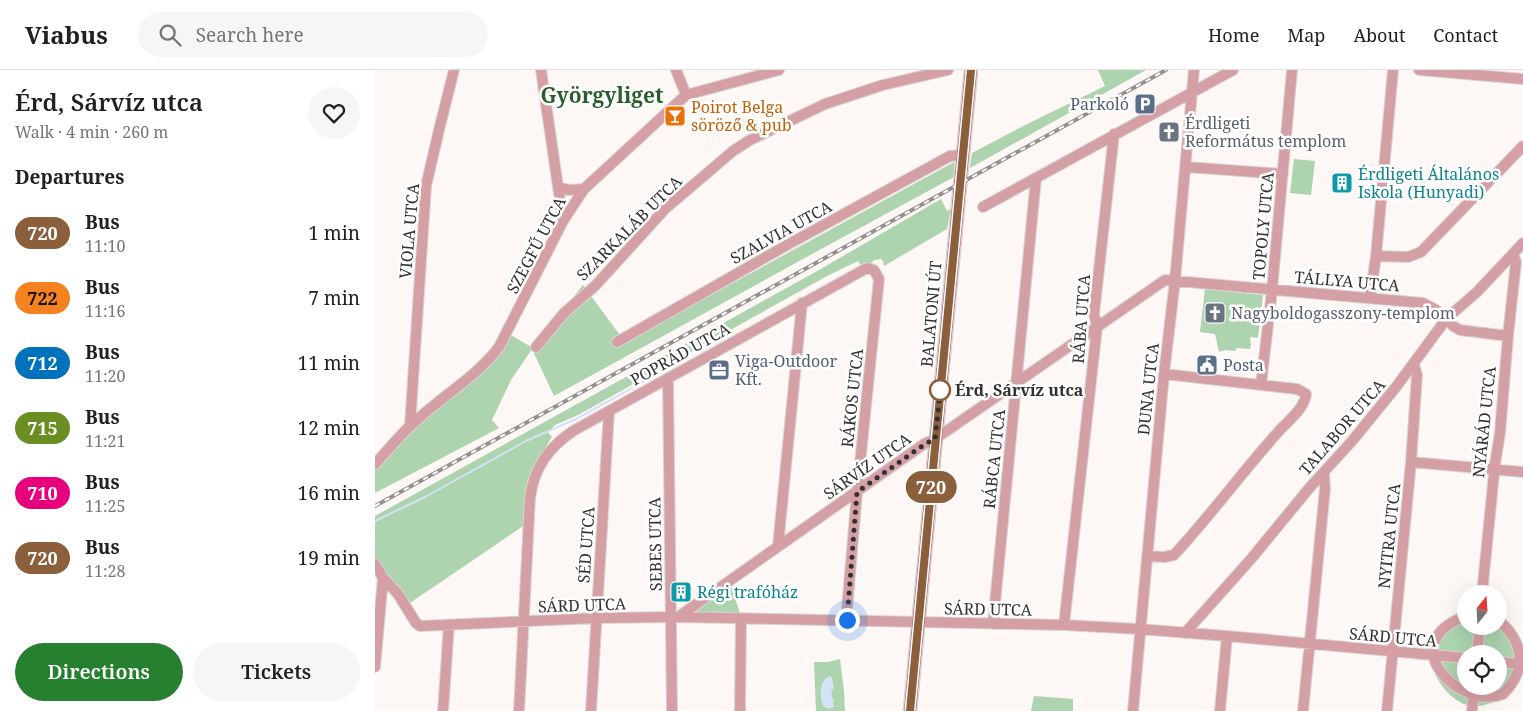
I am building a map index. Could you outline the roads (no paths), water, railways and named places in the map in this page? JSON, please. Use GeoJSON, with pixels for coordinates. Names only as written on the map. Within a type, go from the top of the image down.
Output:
{"type":"FeatureCollection","features":[{"type":"Feature","properties":{"kind":"main road","name":"BALATONI ÚT"},"geometry":{"type":"LineString","coordinates":[[910,711],[971,70]]}},
{"type":"Feature","properties":{"kind":"street","name":"VIOLA UTCA"},"geometry":{"type":"LineString","coordinates":[[410,425],[425,196],[454,70]]}},
{"type":"Feature","properties":{"kind":"street"},"geometry":{"type":"LineString","coordinates":[[541,70],[563,221]]}},
{"type":"Feature","properties":{"kind":"street"},"geometry":{"type":"LineString","coordinates":[[677,70],[686,95]]}},
{"type":"Feature","properties":{"kind":"street","name":"SZEGFŰ UTCA"},"geometry":{"type":"LineString","coordinates":[[375,464],[410,425],[441,401],[491,357],[499,347],[563,221],[584,189],[686,95],[779,70]]}},
{"type":"Feature","properties":{"kind":"street","name":"SZARKALÁB UTCA"},"geometry":{"type":"LineString","coordinates":[[536,348],[564,313],[595,286],[653,220],[733,151],[750,140],[825,104],[883,85],[948,70]]}},
{"type":"Feature","properties":{"kind":"street","name":"DUNA UTCA"},"geometry":{"type":"LineString","coordinates":[[1133,711],[1139,628],[1175,280],[1194,70]]}},
{"type":"Feature","properties":{"kind":"street"},"geometry":{"type":"LineString","coordinates":[[983,207],[1233,70]]}},
{"type":"Feature","properties":{"kind":"street","name":"TOPOLY UTCA"},"geometry":{"type":"LineString","coordinates":[[1261,385],[1272,290],[1292,70]]}},
{"type":"Feature","properties":{"kind":"street"},"geometry":{"type":"LineString","coordinates":[[1371,298],[1393,70]]}},
{"type":"Feature","properties":{"kind":"street"},"geometry":{"type":"LineString","coordinates":[[1419,70],[1470,72],[1523,79]]}},
{"type":"Feature","properties":{"kind":"street","name":"RÁBA UTCA"},"geometry":{"type":"LineString","coordinates":[[1064,625],[1097,327],[1094,314],[1114,134]]}},
{"type":"Feature","properties":{"kind":"street"},"geometry":{"type":"LineString","coordinates":[[1376,256],[1408,258],[1421,252],[1523,146]]}},
{"type":"Feature","properties":{"kind":"street","name":"SZALVIA UTCA"},"geometry":{"type":"LineString","coordinates":[[617,342],[787,245],[933,165],[950,156],[963,155]]}},
{"type":"Feature","properties":{"kind":"street"},"geometry":{"type":"LineString","coordinates":[[1186,167],[1283,174]]}},
{"type":"Feature","properties":{"kind":"street","name":"RÁBCA UTCA"},"geometry":{"type":"LineString","coordinates":[[993,624],[1036,178]]}},
{"type":"Feature","properties":{"kind":"street"},"geometry":{"type":"LineString","coordinates":[[559,187],[568,190],[584,189]]}},
{"type":"Feature","properties":{"kind":"street","name":"TALABOR UTCA"},"geometry":{"type":"LineString","coordinates":[[1185,633],[1323,474],[1414,364],[1447,318],[1459,309],[1523,243]]}},
{"type":"Feature","properties":{"kind":"street","name":"NYÁRÁD UTCA"},"geometry":{"type":"LineString","coordinates":[[1483,585],[1495,470],[1501,433],[1508,336],[1519,273],[1513,254]]}},
{"type":"Feature","properties":{"kind":"street","name":"POPRÁD UTCA"},"geometry":{"type":"LineString","coordinates":[[519,711],[530,498],[534,477],[541,462],[550,450],[573,431],[861,270],[867,268],[874,270]]}},
{"type":"Feature","properties":{"kind":"street"},"geometry":{"type":"LineString","coordinates":[[1499,268],[1519,273]]}},
{"type":"Feature","properties":{"kind":"street","name":"RÁKOS UTCA"},"geometry":{"type":"LineString","coordinates":[[847,620],[857,492],[879,279],[874,270]]}},
{"type":"Feature","properties":{"kind":"street","name":"SÁRVÍZ UTCA"},"geometry":{"type":"LineString","coordinates":[[674,617],[925,444],[1016,384],[1161,282],[1175,280]]}},
{"type":"Feature","properties":{"kind":"street","name":"TÁLLYA UTCA"},"geometry":{"type":"LineString","coordinates":[[1175,280],[1423,303],[1447,318],[1453,326],[1460,330],[1508,336]]}},
{"type":"Feature","properties":{"kind":"street"},"geometry":{"type":"LineString","coordinates":[[778,546],[802,303]]}},
{"type":"Feature","properties":{"kind":"street","name":"NYITRA UTCA"},"geometry":{"type":"LineString","coordinates":[[1387,711],[1411,462],[1417,375],[1414,364]]}},
{"type":"Feature","properties":{"kind":"street"},"geometry":{"type":"LineString","coordinates":[[1147,556],[1164,557],[1175,555],[1306,399],[1306,394],[1297,389],[1164,374]]}},
{"type":"Feature","properties":{"kind":"street","name":"SEBES UTCA"},"geometry":{"type":"LineString","coordinates":[[669,378],[674,617],[672,711]]}},
{"type":"Feature","properties":{"kind":"street"},"geometry":{"type":"LineString","coordinates":[[413,398],[423,405],[433,406]]}},
{"type":"Feature","properties":{"kind":"street","name":"SÉD UTCA"},"geometry":{"type":"LineString","coordinates":[[591,711],[609,411]]}},
{"type":"Feature","properties":{"kind":"street"},"geometry":{"type":"LineString","coordinates":[[1411,462],[1523,472]]}},
{"type":"Feature","properties":{"kind":"street"},"geometry":{"type":"LineString","coordinates":[[1303,711],[1325,489],[1323,474]]}},
{"type":"Feature","properties":{"kind":"street"},"geometry":{"type":"LineString","coordinates":[[375,564],[383,578],[375,666]]}},
{"type":"Feature","properties":{"kind":"street","name":"SÁRD UTCA"},"geometry":{"type":"LineString","coordinates":[[383,578],[398,594],[418,626],[523,623],[597,618],[674,617],[1064,625],[1139,628],[1457,657]]}},
{"type":"Feature","properties":{"kind":"street"},"geometry":{"type":"LineString","coordinates":[[739,711],[741,619]]}},
{"type":"Feature","properties":{"kind":"street"},"geometry":{"type":"LineString","coordinates":[[1457,620],[1443,631],[1436,642],[1433,655],[1434,669],[1443,687],[1456,699],[1472,708],[1492,703],[1500,697],[1512,682],[1521,664],[1519,650],[1514,638],[1507,631]]}},
{"type":"Feature","properties":{"kind":"street"},"geometry":{"type":"LineString","coordinates":[[443,711],[449,625]]}},
{"type":"Feature","properties":{"kind":"street"},"geometry":{"type":"LineString","coordinates":[[1220,711],[1227,636]]}},
{"type":"Feature","properties":{"kind":"street"},"geometry":{"type":"LineString","coordinates":[[1507,663],[1521,664]]}},
{"type":"Feature","properties":{"kind":"street"},"geometry":{"type":"LineString","coordinates":[[1472,708],[1473,695]]}},
{"type":"Feature","properties":{"kind":"water"},"geometry":{"type":"Polygon","coordinates":[[[830,676],[834,688],[831,692],[834,707],[829,709],[823,706],[821,693],[823,681],[830,676]]]}},
{"type":"Feature","properties":{"kind":"waterway"},"geometry":{"type":"LineString","coordinates":[[375,521],[425,497],[526,441],[576,419],[643,382]]}},
{"type":"Feature","properties":{"kind":"railway"},"geometry":{"type":"LineString","coordinates":[[375,506],[1166,70]]}},
{"type":"Feature","properties":{"kind":"place","name":"Parkoló"},"geometry":{"type":"Point","coordinates":[1145,104]}},
{"type":"Feature","properties":{"kind":"place","name":"Poirot Belga söröző & pub"},"geometry":{"type":"Point","coordinates":[675,116]}},
{"type":"Feature","properties":{"kind":"place","name":"Érdligeti Református templom"},"geometry":{"type":"Point","coordinates":[1169,132]}},
{"type":"Feature","properties":{"kind":"place","name":"Érdligeti Általános Iskola (Hunyadi)"},"geometry":{"type":"Point","coordinates":[1342,183]}},
{"type":"Feature","properties":{"kind":"place","name":"Nagyboldogasszony-templom"},"geometry":{"type":"Point","coordinates":[1215,313]}},
{"type":"Feature","properties":{"kind":"place","name":"Posta"},"geometry":{"type":"Point","coordinates":[1207,365]}},
{"type":"Feature","properties":{"kind":"place","name":"Viga-Outdoor Kft."},"geometry":{"type":"Point","coordinates":[719,370]}},
{"type":"Feature","properties":{"kind":"place","name":"Érd, Sárvíz utca"},"geometry":{"type":"Point","coordinates":[940,390]}},
{"type":"Feature","properties":{"kind":"place","name":"Régi trafóház"},"geometry":{"type":"Point","coordinates":[681,592]}},
{"type":"Feature","properties":{"kind":"district","name":"Györgyliget"},"geometry":{"type":"Point","coordinates":[602,95]}}]}
